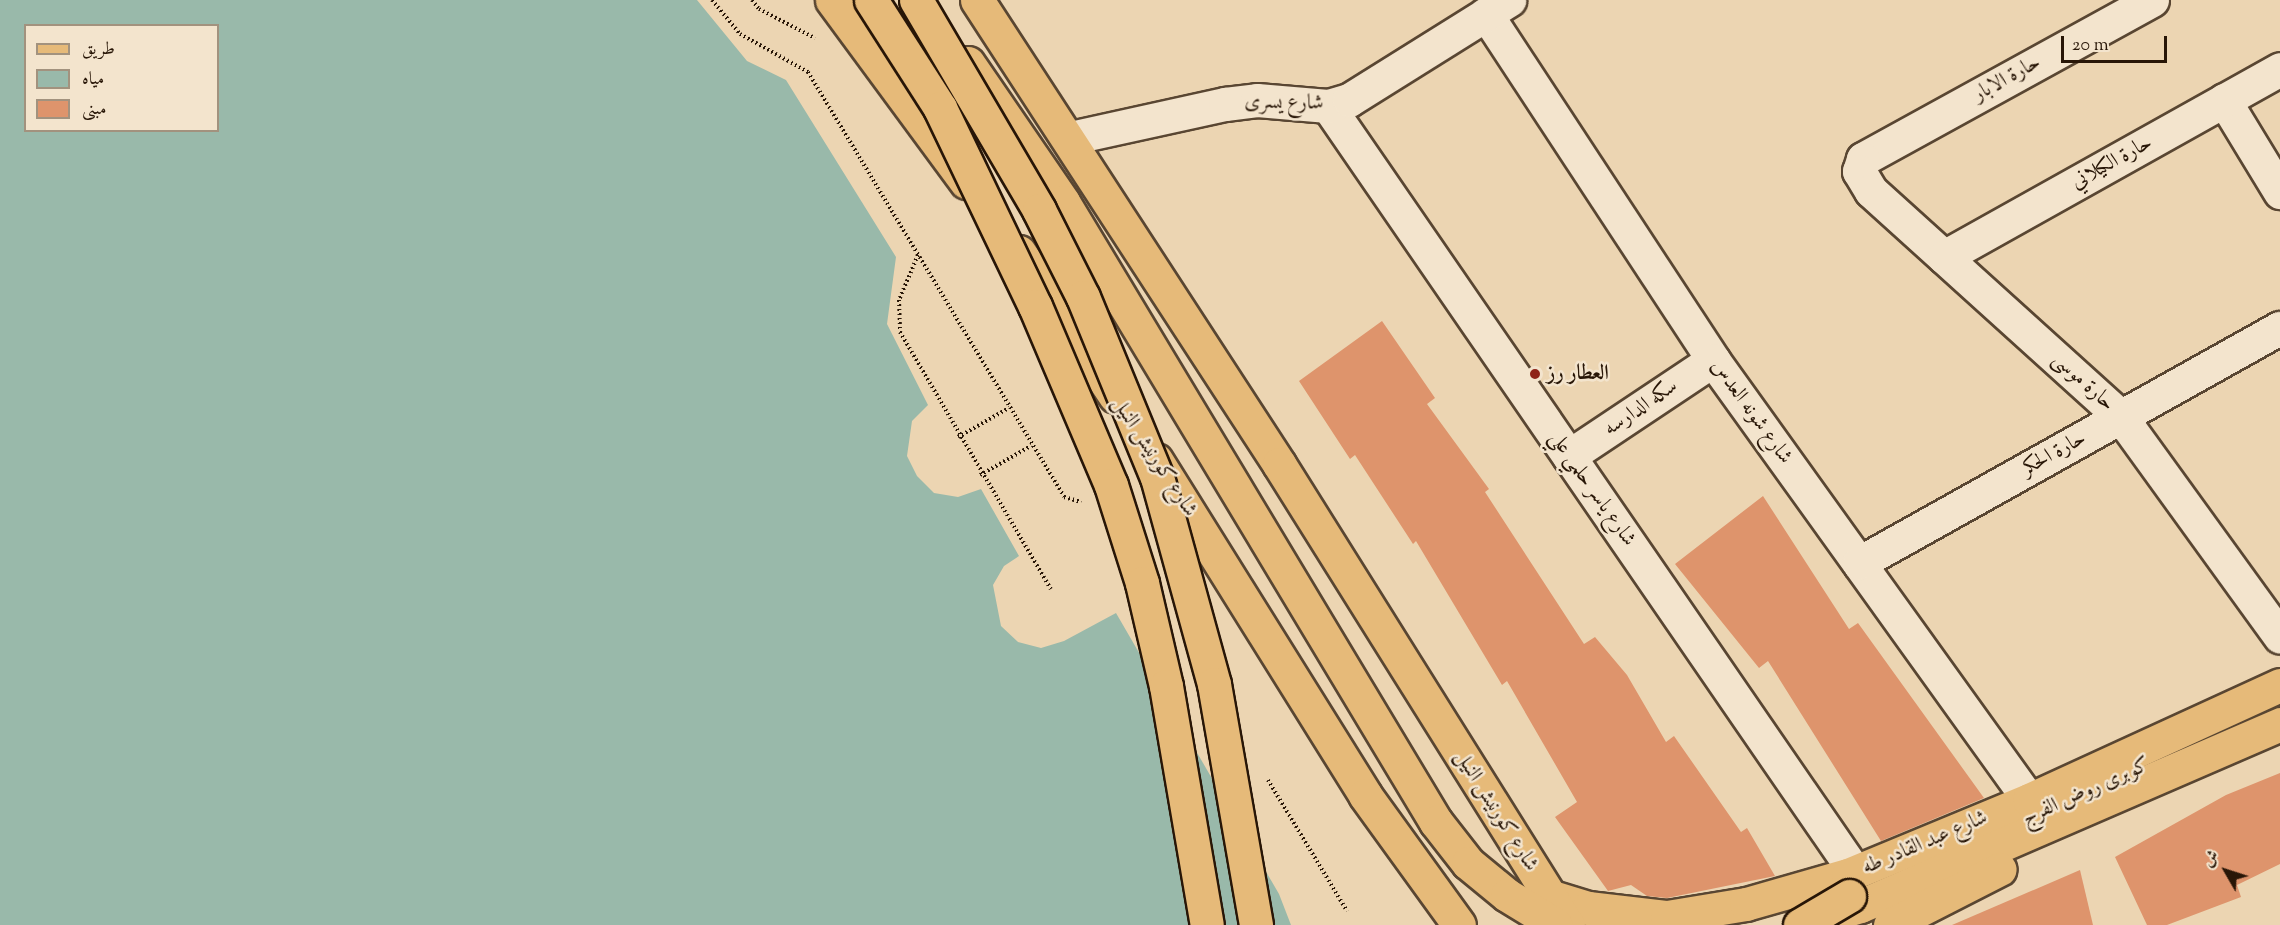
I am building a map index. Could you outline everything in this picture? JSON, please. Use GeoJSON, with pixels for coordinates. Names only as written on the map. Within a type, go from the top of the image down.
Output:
{"type":"FeatureCollection","features":[{"type":"Feature","properties":{"kind":"main road","name":"شارع كورنيش النيل"},"geometry":{"type":"LineString","coordinates":[[832,0],[1043,285],[1257,616],[1365,795],[1459,925]]}},
{"type":"Feature","properties":{"kind":"main road"},"geometry":{"type":"LineString","coordinates":[[871,0],[940,108],[1035,306],[1110,485],[1142,583],[1166,686],[1207,925]]}},
{"type":"Feature","properties":{"kind":"main road"},"geometry":{"type":"LineString","coordinates":[[918,0],[946,30],[1063,202],[1436,822],[1468,863],[1507,895],[1552,911]]}},
{"type":"Feature","properties":{"kind":"main road"},"geometry":{"type":"LineString","coordinates":[[918,0],[1039,210],[1130,406],[1185,570],[1214,684],[1256,925]]}},
{"type":"Feature","properties":{"kind":"main road","name":"شارع كورنيش النيل"},"geometry":{"type":"LineString","coordinates":[[977,0],[1070,138],[1552,911],[1568,925]]}},
{"type":"Feature","properties":{"kind":"main road","name":"شارع عبد القادر طه"},"geometry":{"type":"LineString","coordinates":[[1552,911],[1588,908],[1667,917],[1852,884],[2280,685]]}},
{"type":"Feature","properties":{"kind":"main road","name":"كوبرى روض الفرج"},"geometry":{"type":"LineString","coordinates":[[1756,925],[2280,707]]}},
{"type":"Feature","properties":{"kind":"main road","name":"كوبرى روض الفرج"},"geometry":{"type":"LineString","coordinates":[[1798,925],[1860,906],[2280,724]]}},
{"type":"Feature","properties":{"kind":"main road"},"geometry":{"type":"LineString","coordinates":[[1890,925],[1972,881],[2280,746]]}},
{"type":"Feature","properties":{"kind":"main road"},"geometry":{"type":"LineString","coordinates":[[1798,925],[1852,884]]}},
{"type":"Feature","properties":{"kind":"street","name":"حارة الابار"},"geometry":{"type":"LineString","coordinates":[[1863,159],[2152,0]]}},
{"type":"Feature","properties":{"kind":"street","name":"شارع يسرى"},"geometry":{"type":"LineString","coordinates":[[1070,138],[1225,104],[1257,100],[1328,106],[1349,100],[1497,7]]}},
{"type":"Feature","properties":{"kind":"street","name":"شارع شونه العدس"},"geometry":{"type":"LineString","coordinates":[[1497,7],[1713,360],[2029,800]]}},
{"type":"Feature","properties":{"kind":"street","name":"حارة الكيلاني"},"geometry":{"type":"LineString","coordinates":[[1944,257],[2280,69]]}},
{"type":"Feature","properties":{"kind":"street"},"geometry":{"type":"LineString","coordinates":[[2224,100],[2280,192]]}},
{"type":"Feature","properties":{"kind":"street","name":"شارع ياسر حلمي علي"},"geometry":{"type":"LineString","coordinates":[[1328,106],[1569,456],[1852,884]]}},
{"type":"Feature","properties":{"kind":"street","name":"حارة موسى"},"geometry":{"type":"LineString","coordinates":[[1863,159],[1862,182],[2121,417],[2280,637]]}},
{"type":"Feature","properties":{"kind":"street","name":"حارة الحكر"},"geometry":{"type":"LineString","coordinates":[[1859,563],[2280,328]]}},
{"type":"Feature","properties":{"kind":"street","name":"سكه الدارسه"},"geometry":{"type":"LineString","coordinates":[[1569,456],[1713,360]]}},
{"type":"Feature","properties":{"kind":"path"},"geometry":{"type":"LineString","coordinates":[[712,0],[740,34],[808,72],[1031,446],[1064,497],[1092,505]]}},
{"type":"Feature","properties":{"kind":"path"},"geometry":{"type":"LineString","coordinates":[[752,0],[759,9],[822,42]]}},
{"type":"Feature","properties":{"kind":"path"},"geometry":{"type":"LineString","coordinates":[[918,254],[899,300],[897,322],[904,343],[980,475],[1051,589]]}},
{"type":"Feature","properties":{"kind":"path"},"geometry":{"type":"LineString","coordinates":[[958,437],[1009,408]]}},
{"type":"Feature","properties":{"kind":"path"},"geometry":{"type":"LineString","coordinates":[[980,475],[1031,446]]}},
{"type":"Feature","properties":{"kind":"path"},"geometry":{"type":"LineString","coordinates":[[1261,770],[1347,911]]}},
{"type":"Feature","properties":{"kind":"water"},"geometry":{"type":"Polygon","coordinates":[[[0,0],[697,0],[747,61],[786,80],[896,257],[887,324],[928,405],[912,421],[907,456],[917,476],[934,493],[958,497],[981,489],[1019,556],[1004,566],[993,585],[1001,626],[1018,642],[1041,648],[1064,641],[1116,613],[1279,894],[1291,925],[0,925],[0,0]]]}},
{"type":"Feature","properties":{"kind":"building"},"geometry":{"type":"Polygon","coordinates":[[[1382,321],[1435,398],[1427,404],[1489,489],[1485,492],[1584,644],[1595,637],[1627,675],[1666,742],[1674,736],[1741,832],[1747,828],[1775,876],[1667,898],[1647,896],[1631,885],[1608,891],[1555,817],[1577,802],[1507,681],[1502,685],[1416,541],[1413,544],[1355,455],[1350,459],[1299,381],[1382,321]]]}},
{"type":"Feature","properties":{"kind":"building"},"geometry":{"type":"Polygon","coordinates":[[[1763,496],[1849,629],[1858,623],[1984,798],[1881,841],[1768,661],[1759,668],[1675,564],[1763,496]]]}},
{"type":"Feature","properties":{"kind":"building"},"geometry":{"type":"Polygon","coordinates":[[[2280,773],[2280,864],[2237,885],[2241,897],[2167,925],[2147,925],[2115,857],[2226,795],[2280,773]]]}},
{"type":"Feature","properties":{"kind":"building"},"geometry":{"type":"Polygon","coordinates":[[[2080,870],[2093,925],[1952,925],[2080,870]]]}},
{"type":"Feature","properties":{"kind":"place","name":"العطار رز"},"geometry":{"type":"Point","coordinates":[1535,374]}}]}
